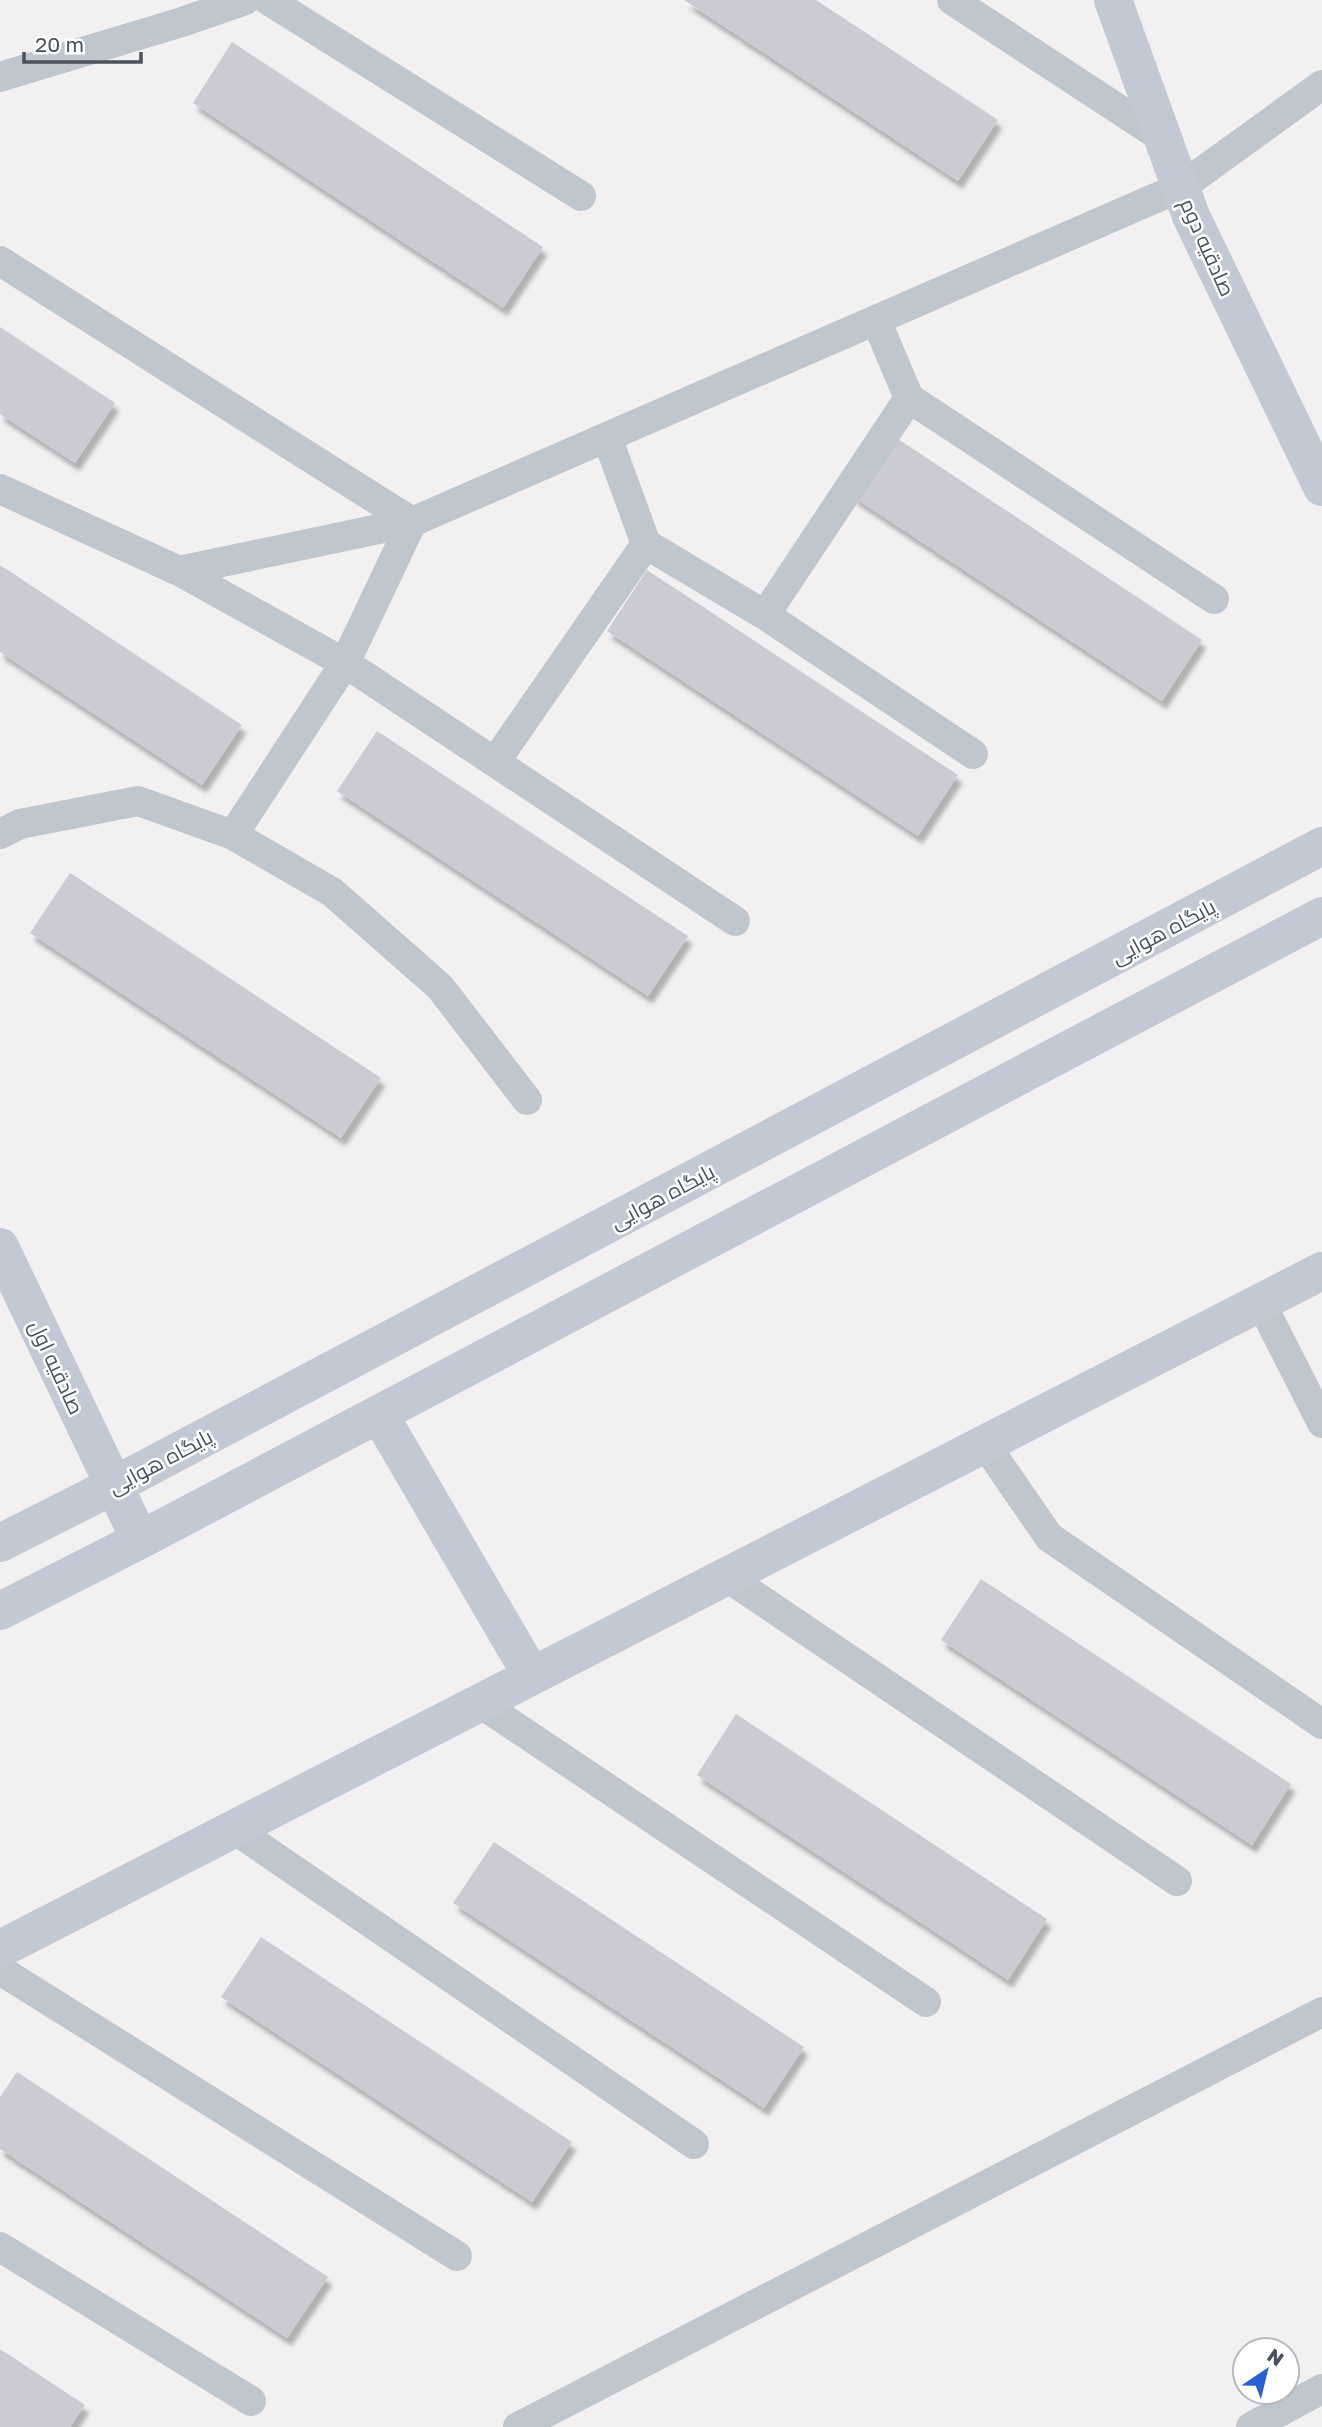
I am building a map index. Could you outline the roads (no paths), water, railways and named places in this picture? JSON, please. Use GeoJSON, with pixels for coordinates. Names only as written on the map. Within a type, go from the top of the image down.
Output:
{"type":"FeatureCollection","features":[{"type":"Feature","properties":{"kind":"main road","name":"صادقیه دوم"},"geometry":{"type":"LineString","coordinates":[[1113,0],[1191,216],[1322,486]]}},
{"type":"Feature","properties":{"kind":"main road","name":"پایگاه هوایی"},"geometry":{"type":"LineString","coordinates":[[0,1543],[113,1486],[1322,846]]}},
{"type":"Feature","properties":{"kind":"main road"},"geometry":{"type":"LineString","coordinates":[[0,1611],[140,1540],[1322,916]]}},
{"type":"Feature","properties":{"kind":"main road","name":"صادقیه اول"},"geometry":{"type":"LineString","coordinates":[[0,1247],[140,1540]]}},
{"type":"Feature","properties":{"kind":"main road"},"geometry":{"type":"LineString","coordinates":[[0,1949],[1322,1271]]}},
{"type":"Feature","properties":{"kind":"main road"},"geometry":{"type":"LineString","coordinates":[[379,1414],[532,1676]]}},
{"type":"Feature","properties":{"kind":"street"},"geometry":{"type":"LineString","coordinates":[[0,76],[182,22],[245,0]]}},
{"type":"Feature","properties":{"kind":"street"},"geometry":{"type":"LineString","coordinates":[[268,0],[581,196]]}},
{"type":"Feature","properties":{"kind":"street"},"geometry":{"type":"LineString","coordinates":[[952,0],[1164,139]]}},
{"type":"Feature","properties":{"kind":"street"},"geometry":{"type":"LineString","coordinates":[[179,571],[412,522],[1181,187],[1322,85]]}},
{"type":"Feature","properties":{"kind":"street"},"geometry":{"type":"LineString","coordinates":[[0,261],[412,522]]}},
{"type":"Feature","properties":{"kind":"street"},"geometry":{"type":"LineString","coordinates":[[876,320],[909,398],[1214,599]]}},
{"type":"Feature","properties":{"kind":"street"},"geometry":{"type":"LineString","coordinates":[[765,615],[909,398]]}},
{"type":"Feature","properties":{"kind":"street"},"geometry":{"type":"LineString","coordinates":[[607,437],[646,544],[765,615],[974,754]]}},
{"type":"Feature","properties":{"kind":"street"},"geometry":{"type":"LineString","coordinates":[[0,489],[179,571],[345,663],[735,921]]}},
{"type":"Feature","properties":{"kind":"street"},"geometry":{"type":"LineString","coordinates":[[233,835],[345,663],[412,522]]}},
{"type":"Feature","properties":{"kind":"street"},"geometry":{"type":"LineString","coordinates":[[495,762],[646,544]]}},
{"type":"Feature","properties":{"kind":"street"},"geometry":{"type":"LineString","coordinates":[[0,834],[20,824],[138,801],[233,835],[332,892],[440,987],[527,1100]]}},
{"type":"Feature","properties":{"kind":"street"},"geometry":{"type":"LineString","coordinates":[[1261,1303],[1322,1423]]}},
{"type":"Feature","properties":{"kind":"street"},"geometry":{"type":"LineString","coordinates":[[985,1444],[1049,1537],[1322,1724]]}},
{"type":"Feature","properties":{"kind":"street"},"geometry":{"type":"LineString","coordinates":[[727,1577],[1177,1881]]}},
{"type":"Feature","properties":{"kind":"street"},"geometry":{"type":"LineString","coordinates":[[480,1703],[926,2002]]}},
{"type":"Feature","properties":{"kind":"street"},"geometry":{"type":"LineString","coordinates":[[234,1829],[694,2144]]}},
{"type":"Feature","properties":{"kind":"street"},"geometry":{"type":"LineString","coordinates":[[0,1970],[457,2256]]}},
{"type":"Feature","properties":{"kind":"street"},"geometry":{"type":"LineString","coordinates":[[518,2427],[1322,2012]]}},
{"type":"Feature","properties":{"kind":"street"},"geometry":{"type":"LineString","coordinates":[[0,2247],[251,2401]]}},
{"type":"Feature","properties":{"kind":"street"},"geometry":{"type":"LineString","coordinates":[[1251,2427],[1322,2389]]}}]}
